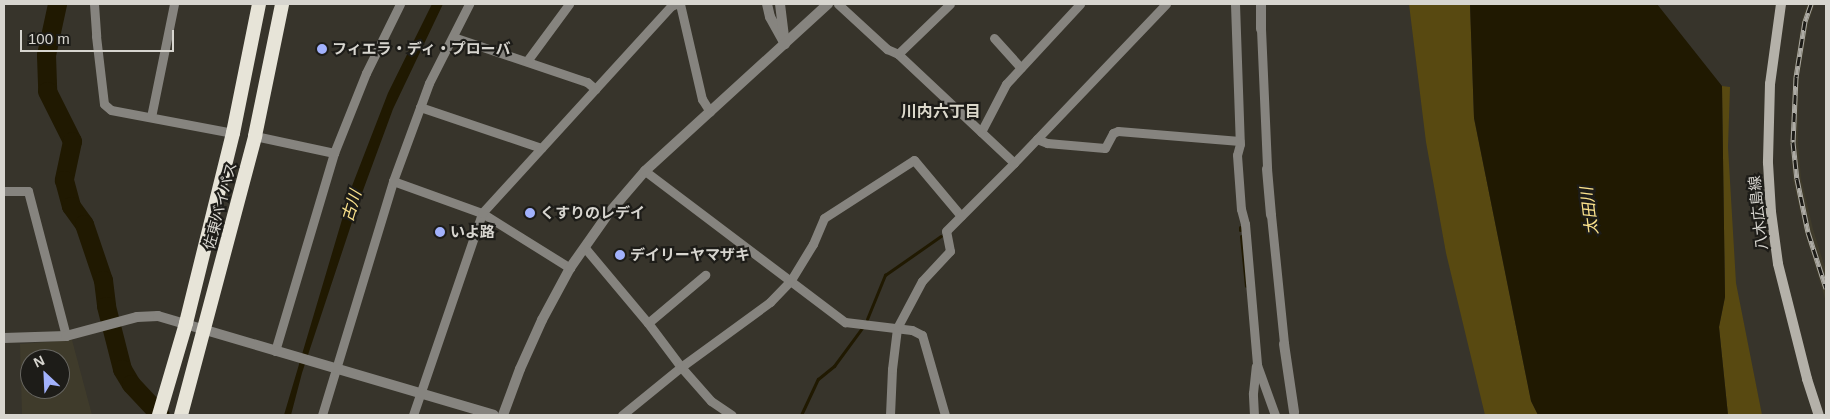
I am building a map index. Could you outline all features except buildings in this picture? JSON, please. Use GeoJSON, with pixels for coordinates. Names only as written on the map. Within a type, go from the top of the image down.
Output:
{"type":"FeatureCollection","features":[{"type":"Feature","properties":{"kind":"highway","name":"佐東バイパス"},"geometry":{"type":"LineString","coordinates":[[159,415],[186,323],[233,133],[259,4]]}},
{"type":"Feature","properties":{"kind":"highway","name":"佐東バイパス"},"geometry":{"type":"LineString","coordinates":[[181,415],[255,136],[282,4]]}},
{"type":"Feature","properties":{"kind":"main road","name":"八木広島線"},"geometry":{"type":"LineString","coordinates":[[1781,4],[1770,84],[1768,163],[1771,212],[1778,264],[1807,379],[1819,415]]}},
{"type":"Feature","properties":{"kind":"street"},"geometry":{"type":"LineString","coordinates":[[94,4],[104,104],[111,110],[233,133]]}},
{"type":"Feature","properties":{"kind":"street"},"geometry":{"type":"LineString","coordinates":[[151,117],[174,4]]}},
{"type":"Feature","properties":{"kind":"street"},"geometry":{"type":"LineString","coordinates":[[275,351],[334,153],[366,73],[400,4]]}},
{"type":"Feature","properties":{"kind":"street"},"geometry":{"type":"LineString","coordinates":[[322,415],[393,181],[429,83],[469,4]]}},
{"type":"Feature","properties":{"kind":"street"},"geometry":{"type":"LineString","coordinates":[[527,61],[569,4]]}},
{"type":"Feature","properties":{"kind":"street"},"geometry":{"type":"LineString","coordinates":[[413,415],[482,213],[671,6],[676,4]]}},
{"type":"Feature","properties":{"kind":"street"},"geometry":{"type":"LineString","coordinates":[[680,4],[702,99],[710,112]]}},
{"type":"Feature","properties":{"kind":"street"},"geometry":{"type":"LineString","coordinates":[[767,4],[770,17],[785,44]]}},
{"type":"Feature","properties":{"kind":"street"},"geometry":{"type":"LineString","coordinates":[[780,4],[785,44]]}},
{"type":"Feature","properties":{"kind":"street"},"geometry":{"type":"LineString","coordinates":[[503,415],[520,370],[570,268],[608,214],[646,171],[828,4]]}},
{"type":"Feature","properties":{"kind":"street"},"geometry":{"type":"LineString","coordinates":[[838,4],[887,49],[898,54],[1014,163]]}},
{"type":"Feature","properties":{"kind":"street"},"geometry":{"type":"LineString","coordinates":[[898,54],[950,4]]}},
{"type":"Feature","properties":{"kind":"street"},"geometry":{"type":"LineString","coordinates":[[980,132],[1006,84],[1080,4]]}},
{"type":"Feature","properties":{"kind":"street"},"geometry":{"type":"LineString","coordinates":[[890,415],[892,369],[897,328],[922,281],[950,251],[946,231],[1014,163],[1166,4]]}},
{"type":"Feature","properties":{"kind":"street"},"geometry":{"type":"LineString","coordinates":[[1235,4],[1240,141],[1237,155],[1257,365],[1253,393],[1254,415]]}},
{"type":"Feature","properties":{"kind":"street"},"geometry":{"type":"LineString","coordinates":[[1261,4],[1270,216],[1284,344],[1295,413]]}},
{"type":"Feature","properties":{"kind":"street"},"geometry":{"type":"LineString","coordinates":[[453,37],[587,82],[595,89]]}},
{"type":"Feature","properties":{"kind":"street"},"geometry":{"type":"LineString","coordinates":[[994,38],[1021,68]]}},
{"type":"Feature","properties":{"kind":"street"},"geometry":{"type":"LineString","coordinates":[[420,107],[541,148]]}},
{"type":"Feature","properties":{"kind":"street"},"geometry":{"type":"LineString","coordinates":[[1037,139],[1047,143],[1106,148],[1113,133],[1118,131],[1240,141]]}},
{"type":"Feature","properties":{"kind":"street"},"geometry":{"type":"LineString","coordinates":[[255,136],[334,153]]}},
{"type":"Feature","properties":{"kind":"street"},"geometry":{"type":"LineString","coordinates":[[622,415],[681,367],[770,302],[791,280],[813,244],[824,218],[914,160],[961,216]]}},
{"type":"Feature","properties":{"kind":"street"},"geometry":{"type":"LineString","coordinates":[[646,171],[846,322],[912,330],[924,337],[945,415]]}},
{"type":"Feature","properties":{"kind":"street"},"geometry":{"type":"LineString","coordinates":[[393,181],[482,213],[570,268]]}},
{"type":"Feature","properties":{"kind":"street"},"geometry":{"type":"LineString","coordinates":[[4,191],[28,191],[72,335]]}},
{"type":"Feature","properties":{"kind":"street"},"geometry":{"type":"LineString","coordinates":[[584,248],[711,401],[732,415]]}},
{"type":"Feature","properties":{"kind":"street"},"geometry":{"type":"LineString","coordinates":[[648,323],[705,275]]}},
{"type":"Feature","properties":{"kind":"street"},"geometry":{"type":"LineString","coordinates":[[4,338],[72,335],[146,316],[158,316],[494,415]]}},
{"type":"Feature","properties":{"kind":"street"},"geometry":{"type":"LineString","coordinates":[[1257,365],[1275,415]]}},
{"type":"Feature","properties":{"kind":"shaded area"},"geometry":{"type":"Polygon","coordinates":[[[1409,4],[1470,4],[1474,118],[1531,401],[1538,415],[1485,415],[1446,253],[1426,142],[1409,4]]]}},
{"type":"Feature","properties":{"kind":"shaded area"},"geometry":{"type":"Polygon","coordinates":[[[1807,4],[1815,4],[1809,21],[1799,77],[1798,141],[1801,178],[1813,229],[1826,271],[1826,302],[1805,233],[1793,180],[1790,142],[1793,77],[1802,20],[1807,4]]]}},
{"type":"Feature","properties":{"kind":"shaded area"},"geometry":{"type":"Polygon","coordinates":[[[1722,86],[1730,87],[1728,147],[1736,283],[1762,415],[1728,415],[1719,327],[1725,297],[1722,86]]]}},
{"type":"Feature","properties":{"kind":"shaded area"},"geometry":{"type":"Polygon","coordinates":[[[72,340],[92,415],[22,415],[22,399],[70,399],[70,349],[20,349],[20,344],[72,340]]]}},
{"type":"Feature","properties":{"kind":"water","name":"古川"},"geometry":{"type":"Polygon","coordinates":[[[432,4],[443,4],[393,109],[358,204],[302,373],[291,415],[284,415],[352,186],[388,93],[432,4]]]}},
{"type":"Feature","properties":{"kind":"water","name":"太田川"},"geometry":{"type":"Polygon","coordinates":[[[1470,4],[1657,4],[1722,86],[1725,297],[1719,327],[1728,415],[1538,415],[1531,401],[1474,118],[1470,4]]]}},
{"type":"Feature","properties":{"kind":"waterway"},"geometry":{"type":"LineString","coordinates":[[57,4],[46,55],[47,91],[72,141],[64,180],[71,206],[84,224],[103,280],[106,306],[122,369],[131,384],[160,415]]}},
{"type":"Feature","properties":{"kind":"waterway"},"geometry":{"type":"LineString","coordinates":[[867,319],[885,275],[941,236]]}},
{"type":"Feature","properties":{"kind":"waterway"},"geometry":{"type":"LineString","coordinates":[[1241,236],[1246,286]]}},
{"type":"Feature","properties":{"kind":"waterway"},"geometry":{"type":"LineString","coordinates":[[801,415],[818,379],[834,366],[862,328]]}},
{"type":"Feature","properties":{"kind":"railway"},"geometry":{"type":"LineString","coordinates":[[1811,4],[1805,21],[1796,77],[1793,142],[1797,179],[1808,232],[1826,288]]}},
{"type":"Feature","properties":{"kind":"place","name":"フィエラ・ディ・プローバ"},"geometry":{"type":"Point","coordinates":[322,49]}},
{"type":"Feature","properties":{"kind":"place","name":"くすりのレデイ"},"geometry":{"type":"Point","coordinates":[530,213]}},
{"type":"Feature","properties":{"kind":"place","name":"いよ路"},"geometry":{"type":"Point","coordinates":[440,232]}},
{"type":"Feature","properties":{"kind":"place","name":"デイリーヤマザキ"},"geometry":{"type":"Point","coordinates":[620,255]}},
{"type":"Feature","properties":{"kind":"district","name":"川内六丁目"},"geometry":{"type":"Point","coordinates":[941,112]}}]}
